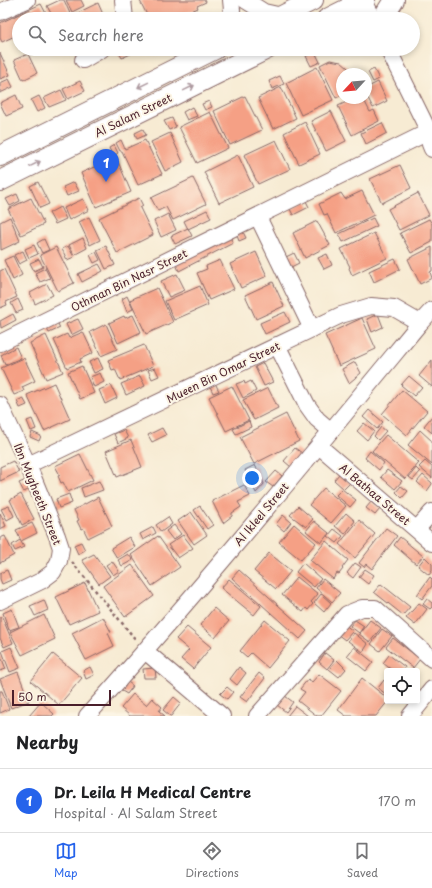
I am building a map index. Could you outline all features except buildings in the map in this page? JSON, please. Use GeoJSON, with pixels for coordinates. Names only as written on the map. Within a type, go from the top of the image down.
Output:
{"type":"FeatureCollection","features":[{"type":"Feature","properties":{"kind":"main road"},"geometry":{"type":"LineString","coordinates":[[290,12],[313,0]]}},
{"type":"Feature","properties":{"kind":"main road"},"geometry":{"type":"LineString","coordinates":[[387,12],[394,0]]}},
{"type":"Feature","properties":{"kind":"main road"},"geometry":{"type":"LineString","coordinates":[[342,12],[359,4]]}},
{"type":"Feature","properties":{"kind":"main road","name":"Al Salam Street"},"geometry":{"type":"LineString","coordinates":[[0,156],[200,56]]}},
{"type":"Feature","properties":{"kind":"main road","name":"Al Salam Street"},"geometry":{"type":"LineString","coordinates":[[0,182],[253,56]]}},
{"type":"Feature","properties":{"kind":"street"},"geometry":{"type":"LineString","coordinates":[[0,12],[27,0]]}},
{"type":"Feature","properties":{"kind":"street"},"geometry":{"type":"LineString","coordinates":[[123,0],[124,12]]}},
{"type":"Feature","properties":{"kind":"street"},"geometry":{"type":"LineString","coordinates":[[231,0],[231,12]]}},
{"type":"Feature","properties":{"kind":"street"},"geometry":{"type":"LineString","coordinates":[[245,0],[264,12]]}},
{"type":"Feature","properties":{"kind":"street"},"geometry":{"type":"LineString","coordinates":[[359,4],[366,12]]}},
{"type":"Feature","properties":{"kind":"street"},"geometry":{"type":"LineString","coordinates":[[82,60],[89,56]]}},
{"type":"Feature","properties":{"kind":"street"},"geometry":{"type":"LineString","coordinates":[[380,56],[427,143]]}},
{"type":"Feature","properties":{"kind":"street"},"geometry":{"type":"LineString","coordinates":[[391,56],[429,132],[427,143]]}},
{"type":"Feature","properties":{"kind":"street","name":"Othman Bin Nasr Street"},"geometry":{"type":"LineString","coordinates":[[0,343],[258,217],[427,143]]}},
{"type":"Feature","properties":{"kind":"street"},"geometry":{"type":"LineString","coordinates":[[258,217],[312,329]]}},
{"type":"Feature","properties":{"kind":"street","name":"Mueen Bin Omar Street"},"geometry":{"type":"LineString","coordinates":[[28,465],[341,315],[371,306],[394,308],[420,323]]}},
{"type":"Feature","properties":{"kind":"street","name":"Al Ikleel Street"},"geometry":{"type":"LineString","coordinates":[[87,716],[145,651],[432,310]]}},
{"type":"Feature","properties":{"kind":"street"},"geometry":{"type":"LineString","coordinates":[[277,345],[307,405],[317,419],[331,431]]}},
{"type":"Feature","properties":{"kind":"street","name":"Ibn Mugheeth Street"},"geometry":{"type":"LineString","coordinates":[[0,405],[28,465],[61,548],[59,561],[53,572],[41,581],[0,601]]}},
{"type":"Feature","properties":{"kind":"street","name":"Al Bathaa Street"},"geometry":{"type":"LineString","coordinates":[[319,446],[432,543]]}},
{"type":"Feature","properties":{"kind":"street"},"geometry":{"type":"LineString","coordinates":[[417,529],[432,512]]}},
{"type":"Feature","properties":{"kind":"street"},"geometry":{"type":"LineString","coordinates":[[257,716],[347,614],[362,608],[375,608],[432,659]]}},
{"type":"Feature","properties":{"kind":"street"},"geometry":{"type":"LineString","coordinates":[[145,651],[222,716]]}},
{"type":"Feature","properties":{"kind":"street"},"geometry":{"type":"LineString","coordinates":[[410,716],[432,689]]}},
{"type":"Feature","properties":{"kind":"path"},"geometry":{"type":"LineString","coordinates":[[61,548],[145,651]]}},
{"type":"Feature","properties":{"kind":"place","name":"Dr. Leila H Medical Centre"},"geometry":{"type":"Point","coordinates":[106,182]}}]}
